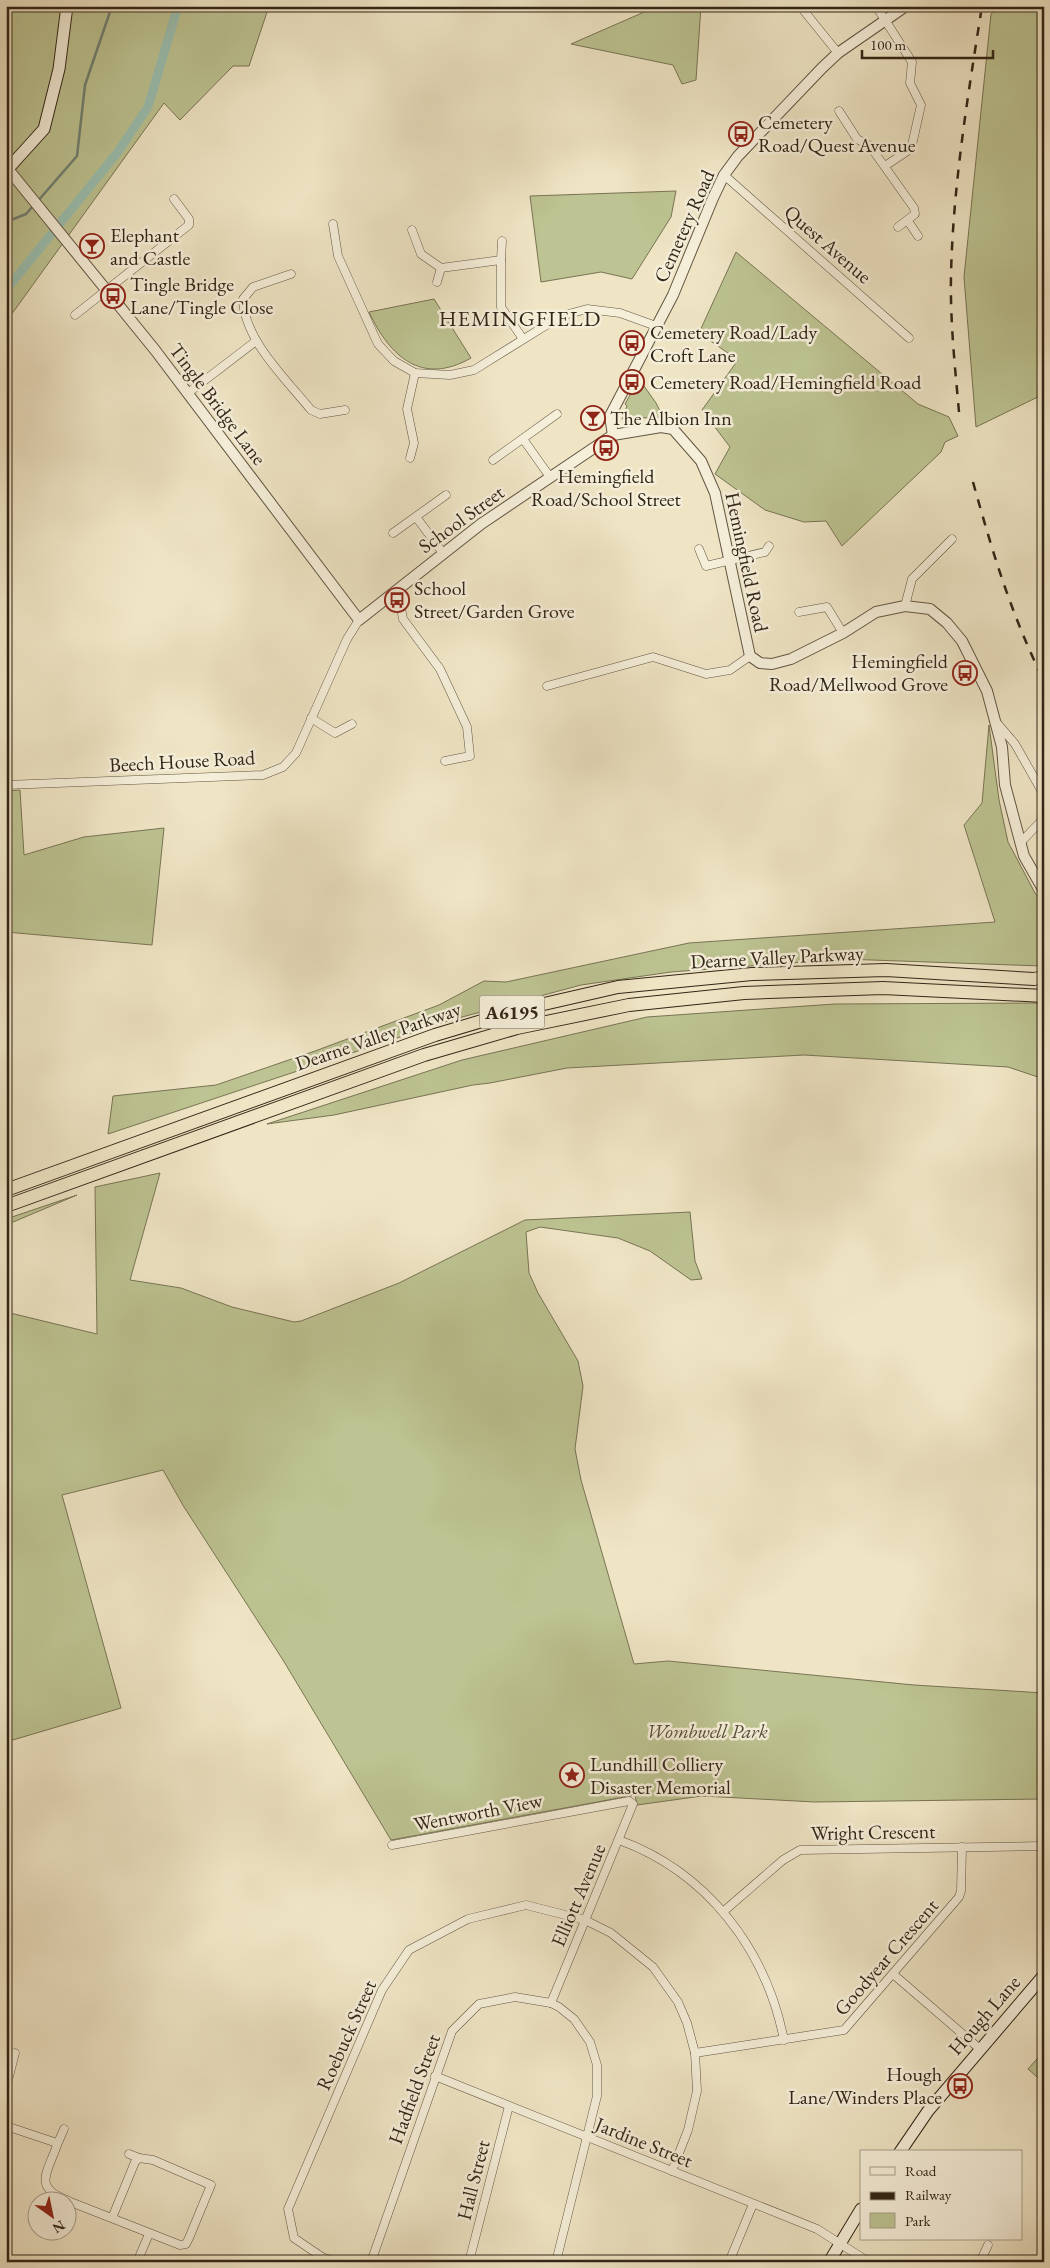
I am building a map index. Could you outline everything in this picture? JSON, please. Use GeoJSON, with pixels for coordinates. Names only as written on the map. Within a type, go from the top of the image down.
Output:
{"type":"FeatureCollection","features":[{"type":"Feature","properties":{"kind":"highway","name":"Dearne Valley Parkway"},"geometry":{"type":"LineString","coordinates":[[6,1190],[435,1034],[522,1009],[618,987],[752,974],[886,970],[1034,979],[1044,977]]}},
{"type":"Feature","properties":{"kind":"highway","name":"Dearne Valley Parkway"},"geometry":{"type":"LineString","coordinates":[[6,1206],[424,1055],[517,1028],[611,1009],[744,993],[883,988],[1044,996]]}},
{"type":"Feature","properties":{"kind":"main road"},"geometry":{"type":"LineString","coordinates":[[7,169],[44,129],[59,69],[67,6]]}},
{"type":"Feature","properties":{"kind":"main road","name":"Hough Lane"},"geometry":{"type":"LineString","coordinates":[[901,2150],[928,2111],[1044,1975]]}},
{"type":"Feature","properties":{"kind":"main road"},"geometry":{"type":"LineString","coordinates":[[830,2262],[860,2211]]}},
{"type":"Feature","properties":{"kind":"street"},"geometry":{"type":"LineString","coordinates":[[800,6],[838,53]]}},
{"type":"Feature","properties":{"kind":"street"},"geometry":{"type":"LineString","coordinates":[[876,6],[912,62],[910,83],[921,105],[912,145],[909,150],[885,166]]}},
{"type":"Feature","properties":{"kind":"street","name":"Cemetery Road"},"geometry":{"type":"LineString","coordinates":[[613,435],[610,416],[673,295],[724,175],[738,156],[792,97],[838,53],[906,6]]}},
{"type":"Feature","properties":{"kind":"street"},"geometry":{"type":"LineString","coordinates":[[838,111],[855,136],[868,143],[914,208],[916,214],[898,227]]}},
{"type":"Feature","properties":{"kind":"street","name":"Tingle Bridge Lane"},"geometry":{"type":"LineString","coordinates":[[7,169],[107,289],[359,620]]}},
{"type":"Feature","properties":{"kind":"street","name":"Quest Avenue"},"geometry":{"type":"LineString","coordinates":[[724,175],[909,338]]}},
{"type":"Feature","properties":{"kind":"street"},"geometry":{"type":"LineString","coordinates":[[75,315],[189,225],[189,219],[174,199]]}},
{"type":"Feature","properties":{"kind":"street"},"geometry":{"type":"LineString","coordinates":[[908,221],[918,236]]}},
{"type":"Feature","properties":{"kind":"street"},"geometry":{"type":"LineString","coordinates":[[333,224],[338,256],[378,344],[394,360],[415,373],[450,375],[474,370],[561,316],[587,309],[620,313],[656,326]]}},
{"type":"Feature","properties":{"kind":"street"},"geometry":{"type":"LineString","coordinates":[[412,230],[418,250],[428,261],[441,268],[501,260]]}},
{"type":"Feature","properties":{"kind":"street"},"geometry":{"type":"LineString","coordinates":[[502,242],[500,307],[523,339]]}},
{"type":"Feature","properties":{"kind":"street"},"geometry":{"type":"LineString","coordinates":[[438,282],[441,268]]}},
{"type":"Feature","properties":{"kind":"street"},"geometry":{"type":"LineString","coordinates":[[291,274],[253,287],[243,300],[243,314],[256,341],[311,410],[320,414],[345,410]]}},
{"type":"Feature","properties":{"kind":"street"},"geometry":{"type":"LineString","coordinates":[[188,393],[256,341]]}},
{"type":"Feature","properties":{"kind":"street"},"geometry":{"type":"LineString","coordinates":[[410,458],[414,443],[408,409],[415,373]]}},
{"type":"Feature","properties":{"kind":"street"},"geometry":{"type":"LineString","coordinates":[[493,460],[556,414]]}},
{"type":"Feature","properties":{"kind":"street","name":"Hemingfield Road"},"geometry":{"type":"LineString","coordinates":[[613,435],[661,427],[673,429],[700,461],[716,493],[728,560],[750,656],[760,663],[772,664],[791,659],[843,633],[876,612],[905,606],[930,609],[947,622],[962,642],[987,691],[1002,747],[1005,785],[1024,856],[1044,891]]}},
{"type":"Feature","properties":{"kind":"street","name":"School Street"},"geometry":{"type":"LineString","coordinates":[[359,620],[443,552],[613,435]]}},
{"type":"Feature","properties":{"kind":"street"},"geometry":{"type":"LineString","coordinates":[[522,439],[550,477]]}},
{"type":"Feature","properties":{"kind":"street"},"geometry":{"type":"LineString","coordinates":[[394,533],[446,495]]}},
{"type":"Feature","properties":{"kind":"street"},"geometry":{"type":"LineString","coordinates":[[416,518],[443,552]]}},
{"type":"Feature","properties":{"kind":"street"},"geometry":{"type":"LineString","coordinates":[[905,606],[912,579],[952,539]]}},
{"type":"Feature","properties":{"kind":"street"},"geometry":{"type":"LineString","coordinates":[[699,549],[706,566],[765,552],[769,546]]}},
{"type":"Feature","properties":{"kind":"street"},"geometry":{"type":"LineString","coordinates":[[391,595],[401,608],[403,619],[440,668],[467,727],[470,756],[445,762]]}},
{"type":"Feature","properties":{"kind":"street"},"geometry":{"type":"LineString","coordinates":[[799,612],[827,607],[843,633]]}},
{"type":"Feature","properties":{"kind":"street","name":"Beech House Road"},"geometry":{"type":"LineString","coordinates":[[6,785],[263,775],[282,767],[296,753],[347,639],[359,620]]}},
{"type":"Feature","properties":{"kind":"street"},"geometry":{"type":"LineString","coordinates":[[547,686],[653,658],[706,674],[730,670],[750,656]]}},
{"type":"Feature","properties":{"kind":"street"},"geometry":{"type":"LineString","coordinates":[[311,718],[336,733],[352,724]]}},
{"type":"Feature","properties":{"kind":"street","name":"Hemingfield Road"},"geometry":{"type":"LineString","coordinates":[[997,724],[1015,744],[1044,795]]}},
{"type":"Feature","properties":{"kind":"street"},"geometry":{"type":"LineString","coordinates":[[1021,842],[1044,818]]}},
{"type":"Feature","properties":{"kind":"street","name":"Elliott Avenue"},"geometry":{"type":"LineString","coordinates":[[551,2003],[633,1804],[629,1801]]}},
{"type":"Feature","properties":{"kind":"street","name":"Wentworth View"},"geometry":{"type":"LineString","coordinates":[[392,1845],[629,1801]]}},
{"type":"Feature","properties":{"kind":"street"},"geometry":{"type":"LineString","coordinates":[[619,1840],[659,1857],[693,1882],[724,1911],[758,1961],[774,2003],[784,2040]]}},
{"type":"Feature","properties":{"kind":"street","name":"Wright Crescent"},"geometry":{"type":"LineString","coordinates":[[724,1911],[783,1860],[800,1850],[1044,1846]]}},
{"type":"Feature","properties":{"kind":"street","name":"Goodyear Crescent"},"geometry":{"type":"LineString","coordinates":[[695,2053],[844,2030],[959,1898],[961,1891],[962,1847]]}},
{"type":"Feature","properties":{"kind":"street","name":"Roebuck Street"},"geometry":{"type":"LineString","coordinates":[[335,2262],[322,2257],[294,2238],[288,2208],[382,1990],[409,1950],[468,1919],[526,1905],[585,1920],[611,1933],[653,1967],[669,1987],[683,2013],[695,2053],[697,2091],[694,2110],[672,2170]]}},
{"type":"Feature","properties":{"kind":"street"},"geometry":{"type":"LineString","coordinates":[[893,1974],[980,2049]]}},
{"type":"Feature","properties":{"kind":"street","name":"Hadfield Street"},"geometry":{"type":"LineString","coordinates":[[371,2262],[452,2031],[479,2004],[515,1997],[551,2003]]}},
{"type":"Feature","properties":{"kind":"street"},"geometry":{"type":"LineString","coordinates":[[551,2003],[559,2006],[574,2019],[583,2031],[594,2053],[598,2084],[556,2262]]}},
{"type":"Feature","properties":{"kind":"street"},"geometry":{"type":"LineString","coordinates":[[6,2088],[15,2053]]}},
{"type":"Feature","properties":{"kind":"street","name":"Jardine Street"},"geometry":{"type":"LineString","coordinates":[[435,2076],[817,2229],[869,2262]]}},
{"type":"Feature","properties":{"kind":"street","name":"Hall Street"},"geometry":{"type":"LineString","coordinates":[[469,2262],[508,2106]]}},
{"type":"Feature","properties":{"kind":"street"},"geometry":{"type":"LineString","coordinates":[[6,2126],[54,2142],[57,2145]]}},
{"type":"Feature","properties":{"kind":"street"},"geometry":{"type":"LineString","coordinates":[[49,2190],[45,2182],[45,2176],[64,2129]]}},
{"type":"Feature","properties":{"kind":"street"},"geometry":{"type":"LineString","coordinates":[[78,2205],[149,2234],[180,2245],[186,2244],[211,2185],[153,2160],[129,2154]]}},
{"type":"Feature","properties":{"kind":"street"},"geometry":{"type":"LineString","coordinates":[[112,2218],[135,2162],[139,2158]]}},
{"type":"Feature","properties":{"kind":"street"},"geometry":{"type":"LineString","coordinates":[[729,2262],[753,2204]]}},
{"type":"Feature","properties":{"kind":"street"},"geometry":{"type":"LineString","coordinates":[[137,2262],[149,2234]]}},
{"type":"Feature","properties":{"kind":"street"},"geometry":{"type":"LineString","coordinates":[[980,2262],[988,2246]]}},
{"type":"Feature","properties":{"kind":"green space"},"geometry":{"type":"Polygon","coordinates":[[[6,6],[269,6],[249,66],[233,66],[180,120],[164,103],[6,322],[6,6]]]}},
{"type":"Feature","properties":{"kind":"green space"},"geometry":{"type":"Polygon","coordinates":[[[658,6],[701,6],[696,80],[682,84],[673,65],[571,44],[658,6]]]}},
{"type":"Feature","properties":{"kind":"green space"},"geometry":{"type":"Polygon","coordinates":[[[1001,6],[1044,6],[1044,394],[976,427],[964,277],[991,14],[1001,6]]]}},
{"type":"Feature","properties":{"kind":"green space"},"geometry":{"type":"Polygon","coordinates":[[[676,191],[671,217],[632,279],[601,272],[541,282],[530,196],[676,191]]]}},
{"type":"Feature","properties":{"kind":"green space"},"geometry":{"type":"Polygon","coordinates":[[[736,252],[918,404],[949,417],[958,436],[945,442],[941,452],[842,546],[826,521],[804,522],[765,510],[715,474],[730,447],[702,410],[738,360],[699,333],[736,252]]]}},
{"type":"Feature","properties":{"kind":"green space"},"geometry":{"type":"Polygon","coordinates":[[[434,299],[471,358],[453,366],[437,369],[423,368],[398,354],[377,328],[369,312],[434,299]]]}},
{"type":"Feature","properties":{"kind":"green space"},"geometry":{"type":"Polygon","coordinates":[[[639,379],[656,403],[663,417],[622,419],[627,406],[625,404],[639,379]]]}},
{"type":"Feature","properties":{"kind":"green space"},"geometry":{"type":"Polygon","coordinates":[[[989,725],[999,800],[1008,842],[1035,893],[1044,904],[1042,966],[843,959],[671,972],[581,985],[451,1020],[108,1134],[113,1096],[216,1085],[439,1005],[484,981],[506,982],[689,943],[995,922],[964,825],[982,803],[989,725]]]}},
{"type":"Feature","properties":{"kind":"green space"},"geometry":{"type":"Polygon","coordinates":[[[20,790],[24,855],[84,837],[164,828],[152,945],[6,932],[6,791],[20,790]]]}},
{"type":"Feature","properties":{"kind":"green space"},"geometry":{"type":"Polygon","coordinates":[[[1035,1003],[1044,1006],[1044,1079],[1008,1067],[804,1055],[567,1068],[473,1085],[334,1115],[267,1124],[462,1060],[647,1017],[835,1004],[1035,1003]]]}},
{"type":"Feature","properties":{"kind":"green space","name":"Wombwell Park"},"geometry":{"type":"Polygon","coordinates":[[[160,1173],[130,1280],[181,1288],[232,1307],[294,1322],[399,1283],[525,1220],[690,1212],[695,1261],[702,1279],[691,1280],[650,1251],[618,1238],[540,1227],[526,1232],[529,1273],[538,1293],[578,1361],[583,1386],[575,1449],[581,1480],[634,1664],[668,1661],[914,1685],[1044,1693],[1044,1799],[815,1802],[702,1796],[637,1805],[635,1795],[391,1840],[283,1660],[184,1507],[163,1470],[62,1495],[121,1708],[6,1742],[6,1312],[97,1334],[95,1187],[160,1173]]]}},
{"type":"Feature","properties":{"kind":"green space"},"geometry":{"type":"Polygon","coordinates":[[[77,1195],[6,1225],[6,1219],[77,1195]]]}},
{"type":"Feature","properties":{"kind":"green space"},"geometry":{"type":"Polygon","coordinates":[[[1044,2051],[1044,2083],[1028,2069],[1044,2051]]]}},
{"type":"Feature","properties":{"kind":"waterway"},"geometry":{"type":"LineString","coordinates":[[37,202],[77,156],[85,85],[112,6]]}},
{"type":"Feature","properties":{"kind":"waterway"},"geometry":{"type":"LineString","coordinates":[[6,290],[117,153],[148,107],[178,6]]}},
{"type":"Feature","properties":{"kind":"waterway"},"geometry":{"type":"LineString","coordinates":[[6,222],[26,214],[33,206]]}},
{"type":"Feature","properties":{"kind":"railway"},"geometry":{"type":"LineString","coordinates":[[959,412],[951,309],[952,241],[962,140],[982,6]]}},
{"type":"Feature","properties":{"kind":"railway"},"geometry":{"type":"LineString","coordinates":[[973,482],[1012,608],[1044,681]]}},
{"type":"Feature","properties":{"kind":"place","name":"Cemetery Road/Quest Avenue"},"geometry":{"type":"Point","coordinates":[741,134]}},
{"type":"Feature","properties":{"kind":"place","name":"Elephant and Castle"},"geometry":{"type":"Point","coordinates":[92,246]}},
{"type":"Feature","properties":{"kind":"place","name":"Tingle Bridge Lane/Tingle Close"},"geometry":{"type":"Point","coordinates":[113,296]}},
{"type":"Feature","properties":{"kind":"place","name":"Cemetery Road/Lady Croft Lane"},"geometry":{"type":"Point","coordinates":[632,343]}},
{"type":"Feature","properties":{"kind":"place","name":"Cemetery Road/Hemingfield Road"},"geometry":{"type":"Point","coordinates":[632,382]}},
{"type":"Feature","properties":{"kind":"place","name":"The Albion Inn"},"geometry":{"type":"Point","coordinates":[593,418]}},
{"type":"Feature","properties":{"kind":"place","name":"Hemingfield Road/School Street"},"geometry":{"type":"Point","coordinates":[606,448]}},
{"type":"Feature","properties":{"kind":"place","name":"School Street/Garden Grove"},"geometry":{"type":"Point","coordinates":[397,600]}},
{"type":"Feature","properties":{"kind":"place","name":"Hemingfield Road/Mellwood Grove"},"geometry":{"type":"Point","coordinates":[965,673]}},
{"type":"Feature","properties":{"kind":"place","name":"Lundhill Colliery Disaster Memorial"},"geometry":{"type":"Point","coordinates":[572,1775]}},
{"type":"Feature","properties":{"kind":"place","name":"Hough Lane/Winders Place"},"geometry":{"type":"Point","coordinates":[960,2086]}},
{"type":"Feature","properties":{"kind":"district","name":"HEMINGFIELD"},"geometry":{"type":"Point","coordinates":[520,318]}}]}
